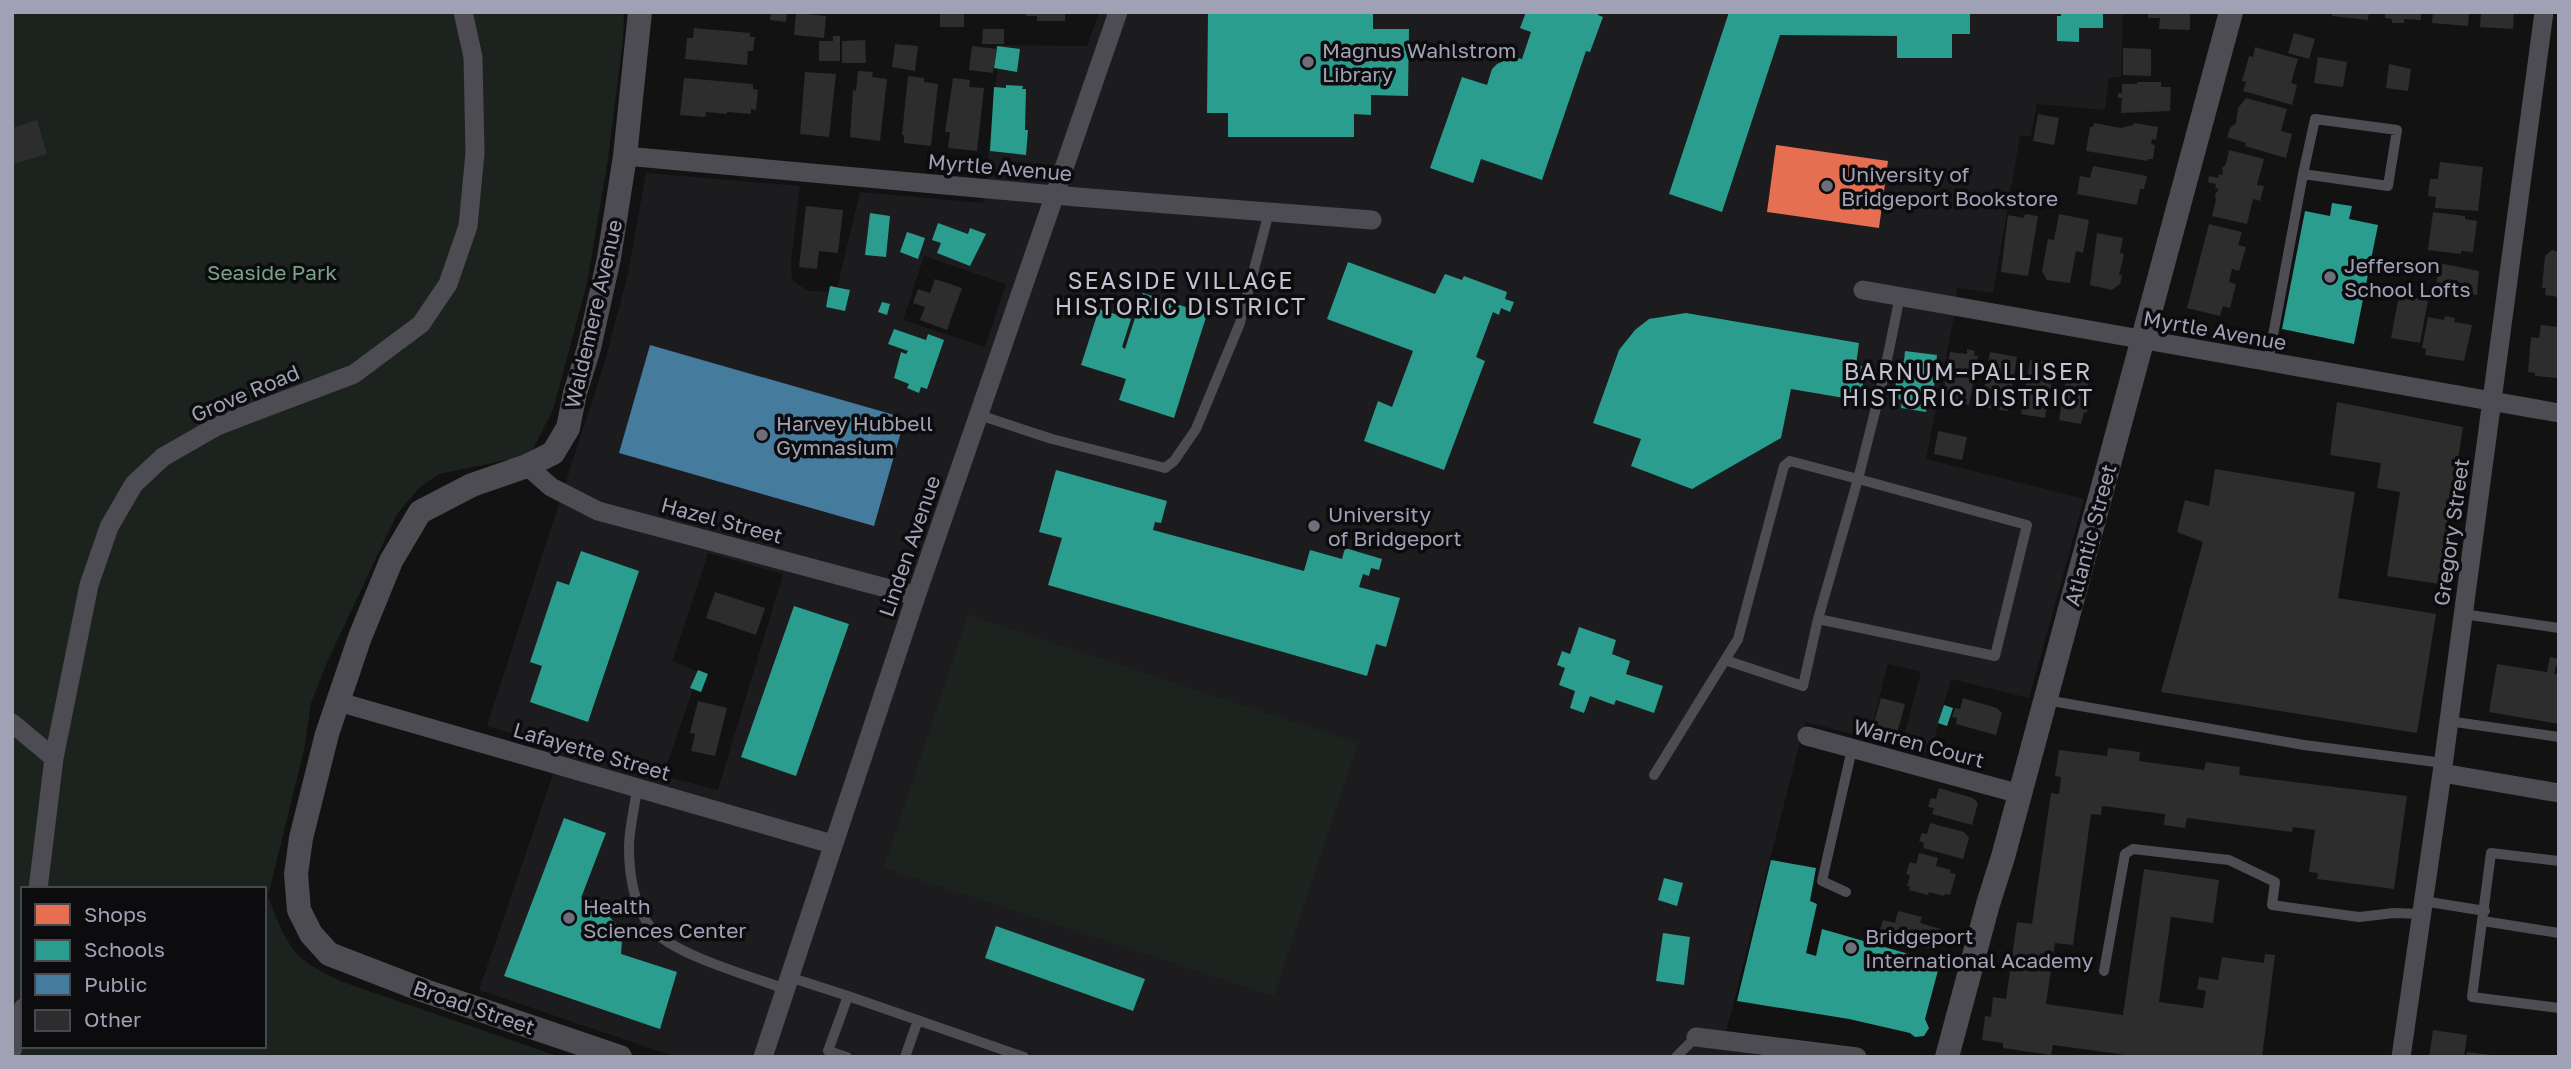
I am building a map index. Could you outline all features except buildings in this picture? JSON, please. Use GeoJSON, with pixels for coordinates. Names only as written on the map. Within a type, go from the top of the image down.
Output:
{"type":"FeatureCollection","features":[{"type":"Feature","properties":{"kind":"street","name":"Grove Road"},"geometry":{"type":"LineString","coordinates":[[38,887],[54,758],[89,585],[109,527],[134,484],[163,457],[217,426],[354,374],[421,324],[448,284],[468,226],[475,153],[473,57],[463,12]]}},
{"type":"Feature","properties":{"kind":"street","name":"Waldemere Avenue"},"geometry":{"type":"LineString","coordinates":[[330,954],[311,934],[299,910],[296,874],[304,825],[327,734],[360,637],[391,561],[420,512],[472,485],[527,466],[553,453],[568,428],[609,258],[625,156],[640,12]]}},
{"type":"Feature","properties":{"kind":"street","name":"Linden Avenue"},"geometry":{"type":"LineString","coordinates":[[763,1057],[916,596],[1118,12]]}},
{"type":"Feature","properties":{"kind":"street","name":"Atlantic Street"},"geometry":{"type":"LineString","coordinates":[[1947,1057],[2231,12]]}},
{"type":"Feature","properties":{"kind":"street","name":"Gregory Street"},"geometry":{"type":"LineString","coordinates":[[2401,1057],[2544,12]]}},
{"type":"Feature","properties":{"kind":"street","name":"Myrtle Avenue"},"geometry":{"type":"LineString","coordinates":[[625,156],[1372,220]]}},
{"type":"Feature","properties":{"kind":"street","name":"Myrtle Avenue"},"geometry":{"type":"LineString","coordinates":[[1863,290],[2559,413]]}},
{"type":"Feature","properties":{"kind":"street","name":"Hazel Street"},"geometry":{"type":"LineString","coordinates":[[527,466],[551,487],[598,511],[916,596]]}},
{"type":"Feature","properties":{"kind":"street","name":"Lafayette Street"},"geometry":{"type":"LineString","coordinates":[[339,702],[832,844]]}},
{"type":"Feature","properties":{"kind":"street"},"geometry":{"type":"LineString","coordinates":[[12,723],[54,758]]}},
{"type":"Feature","properties":{"kind":"street","name":"Warren Court"},"geometry":{"type":"LineString","coordinates":[[1807,736],[2020,794]]}},
{"type":"Feature","properties":{"kind":"street"},"geometry":{"type":"LineString","coordinates":[[2442,768],[2559,793]]}},
{"type":"Feature","properties":{"kind":"street","name":"Broad Street"},"geometry":{"type":"LineString","coordinates":[[330,954],[425,991],[620,1057]]}},
{"type":"Feature","properties":{"kind":"street"},"geometry":{"type":"LineString","coordinates":[[12,1051],[21,1016]]}},
{"type":"Feature","properties":{"kind":"street"},"geometry":{"type":"LineString","coordinates":[[1696,1037],[1857,1057]]}},
{"type":"Feature","properties":{"kind":"lane"},"geometry":{"type":"LineString","coordinates":[[2268,363],[2303,174],[2315,119],[2397,130],[2388,186],[2303,174]]}},
{"type":"Feature","properties":{"kind":"lane"},"geometry":{"type":"LineString","coordinates":[[979,415],[1052,439],[1165,468],[1174,461],[1196,429],[1240,323],[1269,212]]}},
{"type":"Feature","properties":{"kind":"lane"},"geometry":{"type":"LineString","coordinates":[[1725,660],[1803,685],[1818,619],[1882,384],[1900,296]]}},
{"type":"Feature","properties":{"kind":"lane"},"geometry":{"type":"LineString","coordinates":[[1654,775],[1738,639],[1784,466],[1790,461],[2027,525],[1995,656],[1818,619]]}},
{"type":"Feature","properties":{"kind":"lane"},"geometry":{"type":"LineString","coordinates":[[2463,614],[2559,628]]}},
{"type":"Feature","properties":{"kind":"lane"},"geometry":{"type":"LineString","coordinates":[[2045,700],[2442,768]]}},
{"type":"Feature","properties":{"kind":"lane"},"geometry":{"type":"LineString","coordinates":[[2448,721],[2559,737]]}},
{"type":"Feature","properties":{"kind":"lane"},"geometry":{"type":"LineString","coordinates":[[1846,892],[1822,881],[1852,749]]}},
{"type":"Feature","properties":{"kind":"lane"},"geometry":{"type":"LineString","coordinates":[[638,788],[629,844],[630,876],[639,906],[652,928],[665,941],[688,952],[787,983],[848,996],[1024,1057]]}},
{"type":"Feature","properties":{"kind":"lane"},"geometry":{"type":"LineString","coordinates":[[2104,971],[2125,854],[2133,849],[2229,860],[2274,881],[2272,905],[2359,917],[2422,908],[2484,916],[2559,933]]}},
{"type":"Feature","properties":{"kind":"lane"},"geometry":{"type":"LineString","coordinates":[[2559,861],[2491,853],[2472,997],[2559,1008]]}},
{"type":"Feature","properties":{"kind":"lane"},"geometry":{"type":"LineString","coordinates":[[847,1057],[828,1051],[848,996]]}},
{"type":"Feature","properties":{"kind":"lane"},"geometry":{"type":"LineString","coordinates":[[905,1057],[918,1020]]}},
{"type":"Feature","properties":{"kind":"lane"},"geometry":{"type":"LineString","coordinates":[[1676,1057],[1696,1037]]}},
{"type":"Feature","properties":{"kind":"shaded area","name":"University of Bridgeport"},"geometry":{"type":"Polygon","coordinates":[[[1099,12],[2123,12],[2121,77],[2109,77],[2105,110],[2037,104],[2031,136],[2020,136],[1993,293],[1957,288],[1956,306],[1926,459],[2084,499],[2029,698],[1951,679],[1930,754],[1901,746],[1921,672],[1888,664],[1869,738],[1805,722],[1722,1048],[1772,1057],[676,1057],[479,990],[562,748],[487,726],[606,358],[628,273],[646,173],[800,186],[791,262],[792,280],[808,291],[836,292],[860,192],[983,203],[1000,45],[1087,46],[1099,12]],[[924,256],[903,320],[985,347],[1006,284],[924,256]],[[708,553],[672,661],[699,672],[663,776],[718,790],[783,574],[708,553]]]}},
{"type":"Feature","properties":{"kind":"green space","name":"Seaside Park"},"geometry":{"type":"Polygon","coordinates":[[[12,12],[624,12],[608,159],[587,283],[553,410],[533,449],[518,458],[439,474],[420,487],[397,514],[328,660],[311,703],[304,750],[268,896],[290,944],[300,957],[319,970],[340,981],[560,1057],[12,1057],[12,12]]]}},
{"type":"Feature","properties":{"kind":"green space"},"geometry":{"type":"Polygon","coordinates":[[[968,615],[1358,743],[1274,996],[884,868],[968,615]]]}},
{"type":"Feature","properties":{"kind":"place","name":"Magnus Wahlstrom Library"},"geometry":{"type":"Point","coordinates":[1308,62]}},
{"type":"Feature","properties":{"kind":"place","name":"University of Bridgeport Bookstore"},"geometry":{"type":"Point","coordinates":[1827,186]}},
{"type":"Feature","properties":{"kind":"place","name":"Jefferson School Lofts"},"geometry":{"type":"Point","coordinates":[2330,277]}},
{"type":"Feature","properties":{"kind":"place","name":"Harvey Hubbell Gymnasium"},"geometry":{"type":"Point","coordinates":[762,435]}},
{"type":"Feature","properties":{"kind":"place","name":"University of Bridgeport"},"geometry":{"type":"Point","coordinates":[1314,526]}},
{"type":"Feature","properties":{"kind":"place","name":"Health Sciences Center"},"geometry":{"type":"Point","coordinates":[569,918]}},
{"type":"Feature","properties":{"kind":"place","name":"Bridgeport International Academy"},"geometry":{"type":"Point","coordinates":[1851,948]}},
{"type":"Feature","properties":{"kind":"district","name":"SEASIDE VILLAGE HISTORIC DISTRICT"},"geometry":{"type":"Point","coordinates":[1181,293]}},
{"type":"Feature","properties":{"kind":"district","name":"BARNUM–PALLISER HISTORIC DISTRICT"},"geometry":{"type":"Point","coordinates":[1968,384]}}]}
